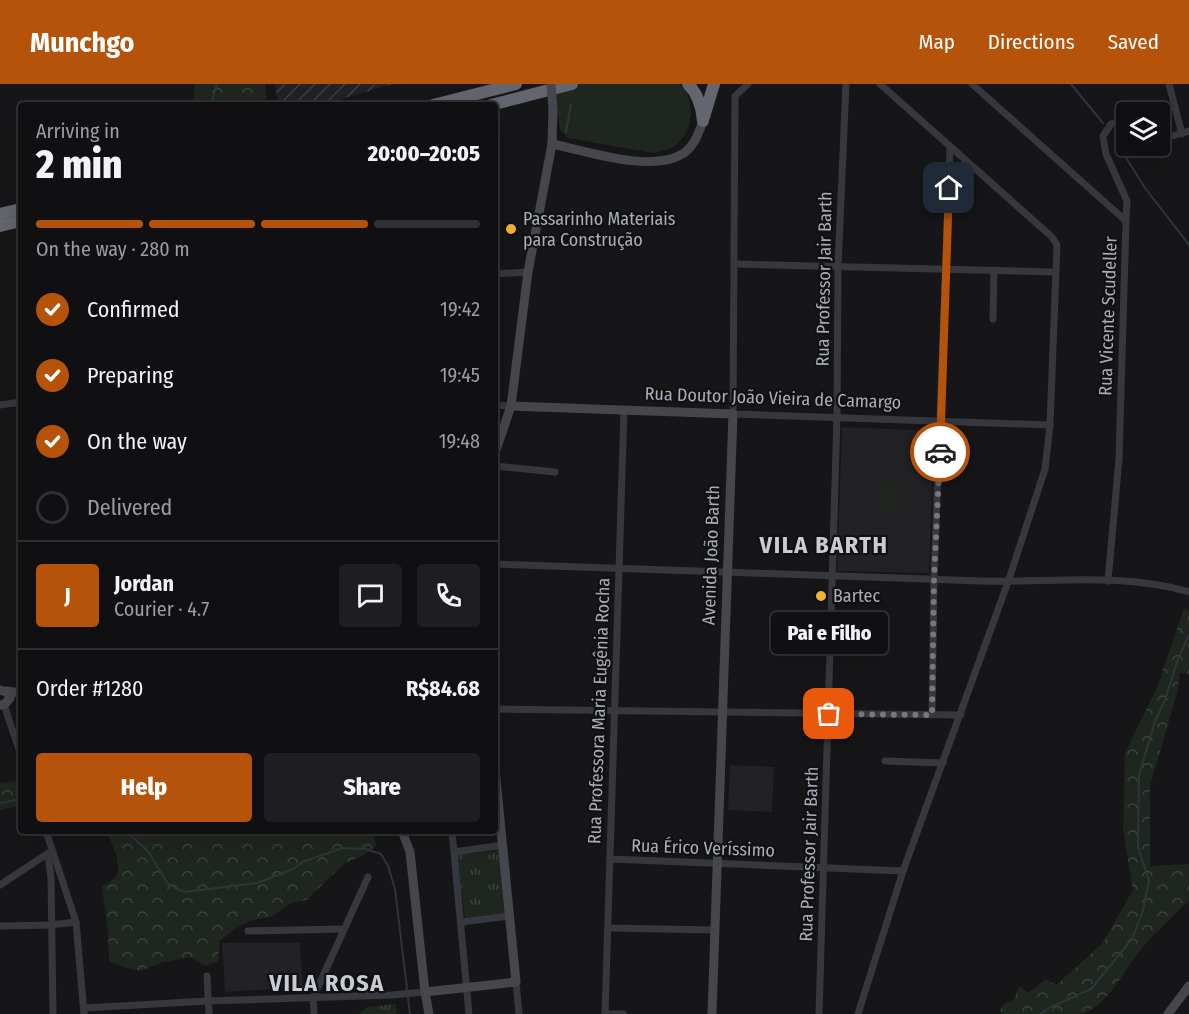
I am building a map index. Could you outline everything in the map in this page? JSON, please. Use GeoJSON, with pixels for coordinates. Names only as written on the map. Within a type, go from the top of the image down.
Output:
{"type":"FeatureCollection","features":[{"type":"Feature","properties":{"kind":"highway"},"geometry":{"type":"LineString","coordinates":[[445,102],[516,84]]}},
{"type":"Feature","properties":{"kind":"highway"},"geometry":{"type":"LineString","coordinates":[[498,103],[572,84]]}},
{"type":"Feature","properties":{"kind":"highway"},"geometry":{"type":"LineString","coordinates":[[688,84],[702,107],[703,121]]}},
{"type":"Feature","properties":{"kind":"highway"},"geometry":{"type":"LineString","coordinates":[[703,121],[714,84]]}},
{"type":"Feature","properties":{"kind":"highway"},"geometry":{"type":"LineString","coordinates":[[0,214],[18,210]]}},
{"type":"Feature","properties":{"kind":"highway"},"geometry":{"type":"LineString","coordinates":[[0,226],[18,222]]}},
{"type":"Feature","properties":{"kind":"main road"},"geometry":{"type":"LineString","coordinates":[[498,444],[511,405],[528,272],[550,158],[554,128],[551,84]]}},
{"type":"Feature","properties":{"kind":"main road"},"geometry":{"type":"LineString","coordinates":[[552,144],[628,160],[651,162],[671,160],[687,152],[697,138],[703,121]]}},
{"type":"Feature","properties":{"kind":"main road"},"geometry":{"type":"LineString","coordinates":[[554,128],[566,147]]}},
{"type":"Feature","properties":{"kind":"main road"},"geometry":{"type":"LineString","coordinates":[[550,158],[556,151],[566,147]]}},
{"type":"Feature","properties":{"kind":"main road","name":"Rua Doutor João Vieira de Camargo"},"geometry":{"type":"LineString","coordinates":[[511,405],[733,414]]}},
{"type":"Feature","properties":{"kind":"main road","name":"Avenida João Barth"},"geometry":{"type":"LineString","coordinates":[[712,1014],[733,414]]}},
{"type":"Feature","properties":{"kind":"main road"},"geometry":{"type":"LineString","coordinates":[[3,689],[18,692]]}},
{"type":"Feature","properties":{"kind":"main road"},"geometry":{"type":"LineString","coordinates":[[3,689],[9,696],[4,703]]}},
{"type":"Feature","properties":{"kind":"main road"},"geometry":{"type":"LineString","coordinates":[[425,992],[516,982],[498,806]]}},
{"type":"Feature","properties":{"kind":"main road"},"geometry":{"type":"LineString","coordinates":[[403,834],[410,852],[429,1014]]}},
{"type":"Feature","properties":{"kind":"main road"},"geometry":{"type":"LineString","coordinates":[[1168,1014],[1189,986]]}},
{"type":"Feature","properties":{"kind":"street","name":"Avenida João Barth"},"geometry":{"type":"LineString","coordinates":[[733,414],[735,96],[748,84]]}},
{"type":"Feature","properties":{"kind":"street","name":"Rua Professor Jair Barth"},"geometry":{"type":"LineString","coordinates":[[819,1014],[837,417],[838,267],[846,84]]}},
{"type":"Feature","properties":{"kind":"street"},"geometry":{"type":"LineString","coordinates":[[858,1014],[903,871],[961,716],[1045,469],[1050,425],[1056,244],[1052,237],[880,84]]}},
{"type":"Feature","properties":{"kind":"street","name":"Rua Vicente Scudeller"},"geometry":{"type":"LineString","coordinates":[[972,84],[1126,221],[1119,459],[1107,581]]}},
{"type":"Feature","properties":{"kind":"street"},"geometry":{"type":"LineString","coordinates":[[1169,84],[1185,133],[1170,135]]}},
{"type":"Feature","properties":{"kind":"street"},"geometry":{"type":"LineString","coordinates":[[1116,122],[1112,124],[1103,136],[1106,154],[1126,201],[1126,221]]}},
{"type":"Feature","properties":{"kind":"street"},"geometry":{"type":"LineString","coordinates":[[932,715],[934,579],[950,148]]}},
{"type":"Feature","properties":{"kind":"street"},"geometry":{"type":"LineString","coordinates":[[734,264],[1054,272]]}},
{"type":"Feature","properties":{"kind":"street"},"geometry":{"type":"LineString","coordinates":[[993,320],[994,271]]}},
{"type":"Feature","properties":{"kind":"street"},"geometry":{"type":"LineString","coordinates":[[498,274],[528,272]]}},
{"type":"Feature","properties":{"kind":"street"},"geometry":{"type":"LineString","coordinates":[[0,405],[18,402]]}},
{"type":"Feature","properties":{"kind":"street","name":"Rua Doutor João Vieira de Camargo"},"geometry":{"type":"LineString","coordinates":[[498,405],[511,405]]}},
{"type":"Feature","properties":{"kind":"street","name":"Rua Professora Maria Eugênia Rocha"},"geometry":{"type":"LineString","coordinates":[[605,1014],[624,410]]}},
{"type":"Feature","properties":{"kind":"street","name":"Rua Doutor João Vieira de Camargo"},"geometry":{"type":"LineString","coordinates":[[733,414],[1050,425]]}},
{"type":"Feature","properties":{"kind":"street"},"geometry":{"type":"LineString","coordinates":[[498,466],[555,472]]}},
{"type":"Feature","properties":{"kind":"street"},"geometry":{"type":"LineString","coordinates":[[498,564],[1008,582],[1107,581],[1148,583],[1189,592]]}},
{"type":"Feature","properties":{"kind":"street"},"geometry":{"type":"LineString","coordinates":[[4,703],[18,746]]}},
{"type":"Feature","properties":{"kind":"street"},"geometry":{"type":"LineString","coordinates":[[498,709],[961,716]]}},
{"type":"Feature","properties":{"kind":"street"},"geometry":{"type":"LineString","coordinates":[[885,761],[943,763]]}},
{"type":"Feature","properties":{"kind":"street"},"geometry":{"type":"LineString","coordinates":[[47,834],[51,878],[53,1014]]}},
{"type":"Feature","properties":{"kind":"street"},"geometry":{"type":"LineString","coordinates":[[452,834],[469,1014]]}},
{"type":"Feature","properties":{"kind":"street"},"geometry":{"type":"LineString","coordinates":[[454,852],[502,845]]}},
{"type":"Feature","properties":{"kind":"street"},"geometry":{"type":"LineString","coordinates":[[0,885],[50,852]]}},
{"type":"Feature","properties":{"kind":"street"},"geometry":{"type":"LineString","coordinates":[[50,852],[76,922],[84,1011],[208,1001],[425,992]]}},
{"type":"Feature","properties":{"kind":"street","name":"Rua Érico Veríssimo"},"geometry":{"type":"LineString","coordinates":[[610,859],[903,871]]}},
{"type":"Feature","properties":{"kind":"street"},"geometry":{"type":"LineString","coordinates":[[314,1014],[313,998],[368,877]]}},
{"type":"Feature","properties":{"kind":"street"},"geometry":{"type":"LineString","coordinates":[[461,922],[510,916]]}},
{"type":"Feature","properties":{"kind":"street"},"geometry":{"type":"LineString","coordinates":[[0,926],[76,922]]}},
{"type":"Feature","properties":{"kind":"street"},"geometry":{"type":"LineString","coordinates":[[608,928],[715,930]]}},
{"type":"Feature","properties":{"kind":"street"},"geometry":{"type":"LineString","coordinates":[[248,932],[344,929]]}},
{"type":"Feature","properties":{"kind":"street"},"geometry":{"type":"LineString","coordinates":[[207,976],[209,1014]]}},
{"type":"Feature","properties":{"kind":"street"},"geometry":{"type":"LineString","coordinates":[[516,982],[519,1014]]}},
{"type":"Feature","properties":{"kind":"street"},"geometry":{"type":"LineString","coordinates":[[605,1014],[623,1014]]}},
{"type":"Feature","properties":{"kind":"shaded area"},"geometry":{"type":"Polygon","coordinates":[[[275,84],[393,84],[331,102],[278,102],[275,84]]]}},
{"type":"Feature","properties":{"kind":"shaded area"},"geometry":{"type":"Polygon","coordinates":[[[842,427],[934,431],[929,573],[837,571],[842,427]]]}},
{"type":"Feature","properties":{"kind":"shaded area"},"geometry":{"type":"Polygon","coordinates":[[[730,765],[774,767],[772,812],[728,810],[730,765]]]}},
{"type":"Feature","properties":{"kind":"shaded area"},"geometry":{"type":"Polygon","coordinates":[[[222,943],[300,943],[303,987],[225,992],[222,943]]]}},
{"type":"Feature","properties":{"kind":"green space"},"geometry":{"type":"Polygon","coordinates":[[[195,84],[265,84],[267,99],[192,102],[195,84]]]}},
{"type":"Feature","properties":{"kind":"green space"},"geometry":{"type":"Polygon","coordinates":[[[582,84],[680,84],[691,106],[686,132],[676,145],[653,153],[568,138],[560,130],[555,91],[582,84]]]}},
{"type":"Feature","properties":{"kind":"green space"},"geometry":{"type":"Polygon","coordinates":[[[881,484],[897,484],[897,509],[881,509],[881,484]]]}},
{"type":"Feature","properties":{"kind":"green space"},"geometry":{"type":"Polygon","coordinates":[[[1184,608],[1189,611],[1189,674],[1180,673],[1177,693],[1150,786],[1150,866],[1189,864],[1189,901],[1148,941],[1107,996],[1092,1009],[1083,1014],[1001,1014],[1000,1010],[1005,1003],[1014,999],[1019,986],[1028,993],[1046,979],[1056,985],[1102,944],[1133,890],[1123,830],[1125,753],[1158,685],[1184,608]]]}},
{"type":"Feature","properties":{"kind":"green space"},"geometry":{"type":"Polygon","coordinates":[[[18,780],[18,806],[0,810],[0,783],[18,780]]]}},
{"type":"Feature","properties":{"kind":"green space"},"geometry":{"type":"Polygon","coordinates":[[[107,834],[374,834],[376,846],[362,856],[345,863],[306,900],[289,904],[271,917],[252,920],[235,929],[220,941],[218,961],[206,966],[190,957],[160,963],[141,971],[122,967],[109,961],[102,887],[116,876],[118,869],[113,846],[107,834]]]}},
{"type":"Feature","properties":{"kind":"green space"},"geometry":{"type":"Polygon","coordinates":[[[499,850],[506,913],[465,918],[457,855],[499,850]]]}},
{"type":"Feature","properties":{"kind":"green space"},"geometry":{"type":"Polygon","coordinates":[[[396,1004],[397,1014],[359,1014],[367,1007],[396,1004]]]}},
{"type":"Feature","properties":{"kind":"waterway"},"geometry":{"type":"LineString","coordinates":[[212,102],[217,84]]}},
{"type":"Feature","properties":{"kind":"waterway"},"geometry":{"type":"LineString","coordinates":[[1071,84],[1103,123]]}},
{"type":"Feature","properties":{"kind":"waterway"},"geometry":{"type":"LineString","coordinates":[[566,132],[571,104]]}},
{"type":"Feature","properties":{"kind":"waterway"},"geometry":{"type":"LineString","coordinates":[[1115,140],[1145,188],[1189,245]]}},
{"type":"Feature","properties":{"kind":"waterway"},"geometry":{"type":"LineString","coordinates":[[1040,1014],[1091,989],[1132,939],[1143,911],[1149,881],[1138,847],[1139,775],[1155,721],[1189,635]]}},
{"type":"Feature","properties":{"kind":"waterway"},"geometry":{"type":"LineString","coordinates":[[0,803],[18,800]]}},
{"type":"Feature","properties":{"kind":"waterway"},"geometry":{"type":"LineString","coordinates":[[129,834],[148,851],[168,884],[184,892],[257,883],[293,869],[303,862],[342,848],[366,849],[381,854],[388,866],[395,889],[410,1014]]}},
{"type":"Feature","properties":{"kind":"way so far"},"geometry":{"type":"LineString","coordinates":[[829,714],[932,715],[934,579],[940,452]]}},
{"type":"Feature","properties":{"kind":"place","name":"Passarinho Materiais para Construção"},"geometry":{"type":"Point","coordinates":[511,229]}},
{"type":"Feature","properties":{"kind":"place","name":"Bartec"},"geometry":{"type":"Point","coordinates":[821,596]}},
{"type":"Feature","properties":{"kind":"place","name":"Pai e Filho"},"geometry":{"type":"Point","coordinates":[829,714]}},
{"type":"Feature","properties":{"kind":"district","name":"VILA BARTH"},"geometry":{"type":"Point","coordinates":[824,545]}},
{"type":"Feature","properties":{"kind":"district","name":"VILA ROSA"},"geometry":{"type":"Point","coordinates":[327,983]}},
{"type":"Feature","properties":{"kind":"route"},"geometry":{"type":"LineString","coordinates":[[940,452],[949,188]]}}]}
